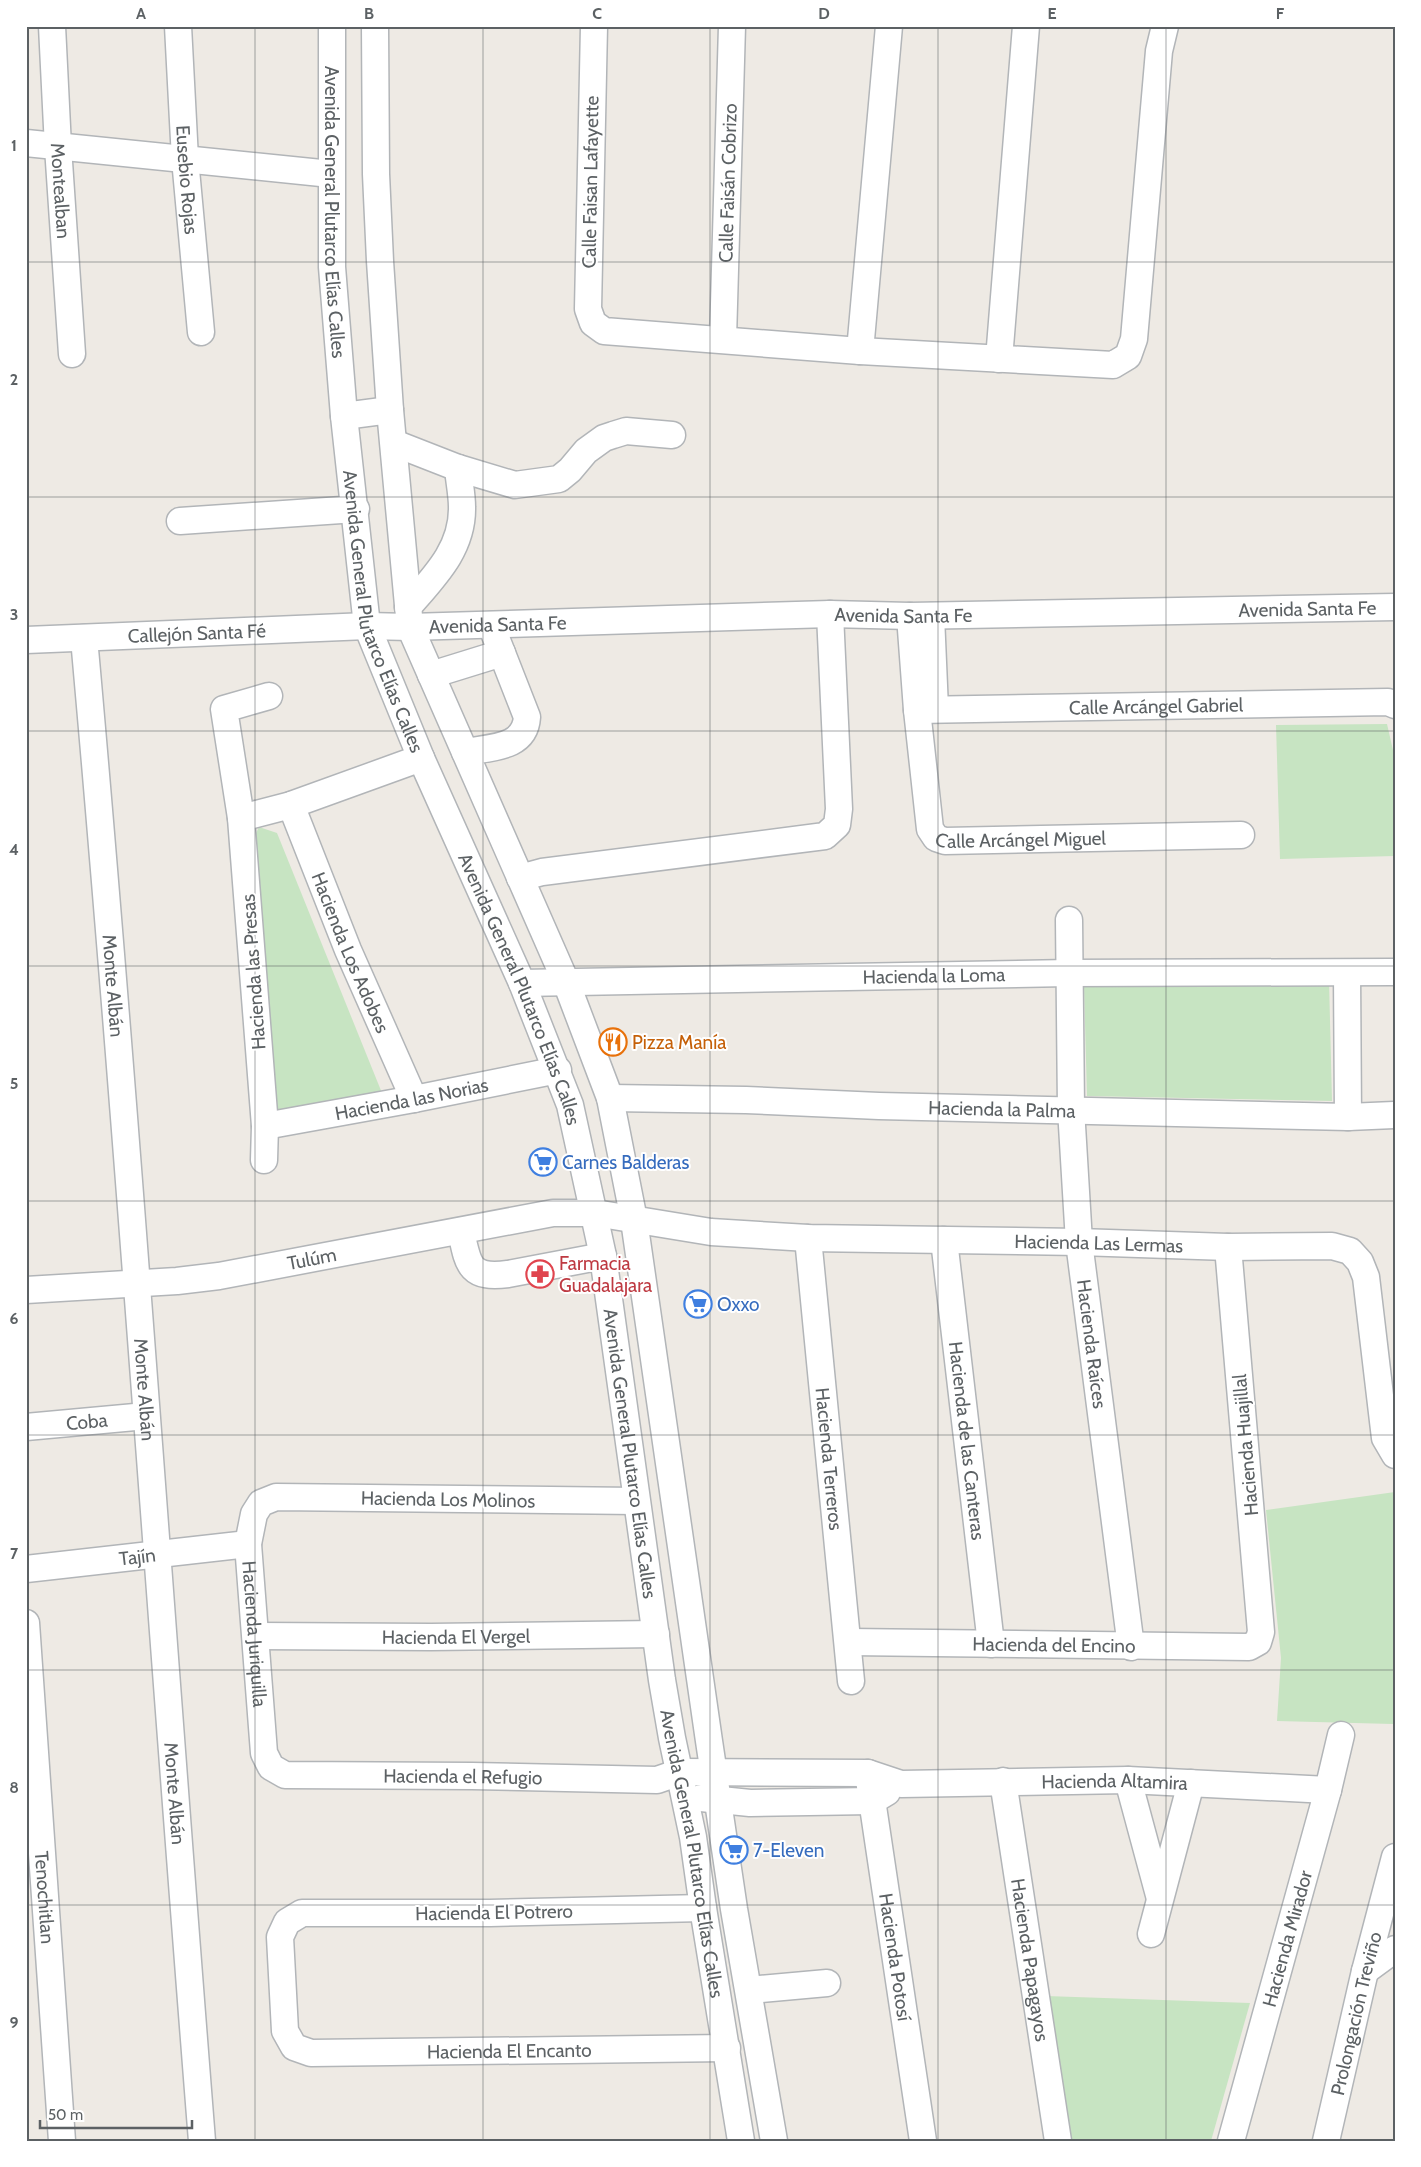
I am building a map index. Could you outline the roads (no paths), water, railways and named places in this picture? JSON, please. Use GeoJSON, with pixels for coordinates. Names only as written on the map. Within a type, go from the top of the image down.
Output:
{"type":"FeatureCollection","features":[{"type":"Feature","properties":{"kind":"street","name":"Montealban"},"geometry":{"type":"LineString","coordinates":[[52,26],[72,354]]}},
{"type":"Feature","properties":{"kind":"street","name":"Eusebio Rojas"},"geometry":{"type":"LineString","coordinates":[[178,26],[185,159],[201,332]]}},
{"type":"Feature","properties":{"kind":"street","name":"Avenida General Plutarco Elías Calles"},"geometry":{"type":"LineString","coordinates":[[332,26],[332,267],[344,416],[356,509],[367,626],[420,758],[522,983],[558,1070],[570,1105],[603,1256],[656,1634],[674,1782],[694,1837],[703,1908],[741,2141]]}},
{"type":"Feature","properties":{"kind":"street","name":"Avenida General Plutarco Elías Calles"},"geometry":{"type":"LineString","coordinates":[[375,26],[376,174],[390,410],[409,617],[431,675],[566,982],[610,1098],[634,1220],[718,1800],[774,2141]]}},
{"type":"Feature","properties":{"kind":"street","name":"Calle Faisan Lafayette"},"geometry":{"type":"LineString","coordinates":[[594,26],[588,310],[593,323],[604,331],[723,339]]}},
{"type":"Feature","properties":{"kind":"street","name":"Calle Faisán Cobrizo"},"geometry":{"type":"LineString","coordinates":[[723,339],[732,26]]}},
{"type":"Feature","properties":{"kind":"street"},"geometry":{"type":"LineString","coordinates":[[860,351],[890,26]]}},
{"type":"Feature","properties":{"kind":"street"},"geometry":{"type":"LineString","coordinates":[[999,358],[1026,26]]}},
{"type":"Feature","properties":{"kind":"street"},"geometry":{"type":"LineString","coordinates":[[723,339],[860,351],[1113,365],[1128,356],[1134,339],[1159,51],[1165,26]]}},
{"type":"Feature","properties":{"kind":"street"},"geometry":{"type":"LineString","coordinates":[[26,142],[58,147],[331,174]]}},
{"type":"Feature","properties":{"kind":"street"},"geometry":{"type":"LineString","coordinates":[[344,416],[390,410]]}},
{"type":"Feature","properties":{"kind":"street"},"geometry":{"type":"LineString","coordinates":[[394,443],[458,468],[514,484],[551,481],[565,474],[586,451],[604,438],[626,431],[672,434]]}},
{"type":"Feature","properties":{"kind":"street"},"geometry":{"type":"LineString","coordinates":[[409,617],[445,564],[459,535],[462,507],[458,468]]}},
{"type":"Feature","properties":{"kind":"street"},"geometry":{"type":"LineString","coordinates":[[180,521],[356,509]]}},
{"type":"Feature","properties":{"kind":"street","name":"Avenida Santa Fe"},"geometry":{"type":"LineString","coordinates":[[367,626],[409,617],[491,625],[830,614],[920,616],[1395,607]]}},
{"type":"Feature","properties":{"kind":"street"},"geometry":{"type":"LineString","coordinates":[[520,878],[542,872],[825,836],[837,825],[839,809],[830,614]]}},
{"type":"Feature","properties":{"kind":"street","name":"Calle Arcángel Miguel"},"geometry":{"type":"LineString","coordinates":[[920,616],[926,710],[930,829],[936,838],[945,841],[1241,835]]}},
{"type":"Feature","properties":{"kind":"street"},"geometry":{"type":"LineString","coordinates":[[465,752],[508,744],[520,737],[526,727],[527,717],[491,625]]}},
{"type":"Feature","properties":{"kind":"street","name":"Callejón Santa Fé"},"geometry":{"type":"LineString","coordinates":[[26,640],[367,626]]}},
{"type":"Feature","properties":{"kind":"street","name":"Monte Albán"},"geometry":{"type":"LineString","coordinates":[[84,638],[113,956],[156,1554],[202,2141]]}},
{"type":"Feature","properties":{"kind":"street"},"geometry":{"type":"LineString","coordinates":[[431,675],[502,653]]}},
{"type":"Feature","properties":{"kind":"street","name":"Hacienda las Presas"},"geometry":{"type":"LineString","coordinates":[[264,1160],[264,1126],[241,818],[224,709],[269,696]]}},
{"type":"Feature","properties":{"kind":"street","name":"Calle Arcángel Gabriel"},"geometry":{"type":"LineString","coordinates":[[926,710],[1388,702],[1395,705]]}},
{"type":"Feature","properties":{"kind":"street"},"geometry":{"type":"LineString","coordinates":[[241,818],[291,804],[420,758]]}},
{"type":"Feature","properties":{"kind":"street","name":"Hacienda Los Adobes"},"geometry":{"type":"LineString","coordinates":[[291,804],[348,950],[414,1099]]}},
{"type":"Feature","properties":{"kind":"street","name":"Hacienda Raíces"},"geometry":{"type":"LineString","coordinates":[[1069,920],[1071,1109],[1079,1242],[1131,1647]]}},
{"type":"Feature","properties":{"kind":"street","name":"Hacienda la Loma"},"geometry":{"type":"LineString","coordinates":[[522,983],[1069,973],[1393,972]]}},
{"type":"Feature","properties":{"kind":"street"},"geometry":{"type":"LineString","coordinates":[[1347,973],[1348,1116]]}},
{"type":"Feature","properties":{"kind":"street","name":"Hacienda las Norias"},"geometry":{"type":"LineString","coordinates":[[264,1126],[414,1099],[558,1070]]}},
{"type":"Feature","properties":{"kind":"street","name":"Hacienda la Palma"},"geometry":{"type":"LineString","coordinates":[[610,1098],[746,1100],[879,1106],[1348,1116],[1394,1115]]}},
{"type":"Feature","properties":{"kind":"street","name":"Tulúm"},"geometry":{"type":"LineString","coordinates":[[26,1290],[137,1284],[218,1276],[554,1213],[595,1213],[634,1220]]}},
{"type":"Feature","properties":{"kind":"street","name":"Hacienda Las Lermas"},"geometry":{"type":"LineString","coordinates":[[634,1220],[711,1232],[808,1238],[1228,1246],[1332,1246],[1350,1250],[1360,1262],[1366,1277],[1385,1438],[1395,1455]]}},
{"type":"Feature","properties":{"kind":"street"},"geometry":{"type":"LineString","coordinates":[[461,1231],[471,1267],[479,1274],[494,1276],[508,1274],[603,1256]]}},
{"type":"Feature","properties":{"kind":"street","name":"Hacienda Terreros"},"geometry":{"type":"LineString","coordinates":[[808,1238],[852,1682]]}},
{"type":"Feature","properties":{"kind":"street","name":"Hacienda de las Canteras"},"geometry":{"type":"LineString","coordinates":[[944,1240],[990,1644]]}},
{"type":"Feature","properties":{"kind":"street","name":"Hacienda Huajillal"},"geometry":{"type":"LineString","coordinates":[[1228,1246],[1262,1632],[1258,1642]]}},
{"type":"Feature","properties":{"kind":"street","name":"Coba"},"geometry":{"type":"LineString","coordinates":[[26,1427],[146,1416]]}},
{"type":"Feature","properties":{"kind":"street","name":"Hacienda Los Molinos"},"geometry":{"type":"LineString","coordinates":[[261,1503],[276,1497],[636,1501]]}},
{"type":"Feature","properties":{"kind":"street","name":"Hacienda Juriquilla"},"geometry":{"type":"LineString","coordinates":[[261,1503],[254,1514],[248,1544],[264,1753],[271,1767]]}},
{"type":"Feature","properties":{"kind":"street","name":"Tajín"},"geometry":{"type":"LineString","coordinates":[[26,1568],[248,1544]]}},
{"type":"Feature","properties":{"kind":"street","name":"Tenochitlan"},"geometry":{"type":"LineString","coordinates":[[26,1623],[62,2141]]}},
{"type":"Feature","properties":{"kind":"street","name":"Hacienda El Vergel"},"geometry":{"type":"LineString","coordinates":[[256,1636],[431,1637],[656,1634]]}},
{"type":"Feature","properties":{"kind":"street","name":"Hacienda del Encino"},"geometry":{"type":"LineString","coordinates":[[849,1642],[1131,1647],[1249,1647],[1258,1642]]}},
{"type":"Feature","properties":{"kind":"street"},"geometry":{"type":"LineString","coordinates":[[662,1680],[700,1674]]}},
{"type":"Feature","properties":{"kind":"street","name":"Hacienda Mirador"},"geometry":{"type":"LineString","coordinates":[[1231,2141],[1328,1790],[1341,1735]]}},
{"type":"Feature","properties":{"kind":"street","name":"Hacienda el Refugio"},"geometry":{"type":"LineString","coordinates":[[271,1767],[284,1775],[462,1776],[674,1782]]}},
{"type":"Feature","properties":{"kind":"street","name":"Hacienda Altamira"},"geometry":{"type":"LineString","coordinates":[[674,1782],[714,1772],[868,1772],[901,1784],[1128,1780],[1328,1790]]}},
{"type":"Feature","properties":{"kind":"street","name":"Hacienda Potosí"},"geometry":{"type":"LineString","coordinates":[[868,1772],[923,2141]]}},
{"type":"Feature","properties":{"kind":"street"},"geometry":{"type":"LineString","coordinates":[[1128,1780],[1159,1896]]}},
{"type":"Feature","properties":{"kind":"street","name":"Hacienda Papagayos"},"geometry":{"type":"LineString","coordinates":[[1003,1781],[1058,2141]]}},
{"type":"Feature","properties":{"kind":"street","name":"Hacienda Altamira"},"geometry":{"type":"LineString","coordinates":[[674,1782],[718,1800],[750,1802],[872,1801],[901,1784]]}},
{"type":"Feature","properties":{"kind":"street"},"geometry":{"type":"LineString","coordinates":[[1150,1934],[1191,1783]]}},
{"type":"Feature","properties":{"kind":"street","name":"Prolongación Treviño"},"geometry":{"type":"LineString","coordinates":[[1326,2141],[1365,1971],[1395,1857]]}},
{"type":"Feature","properties":{"kind":"street","name":"Hacienda El Potrero"},"geometry":{"type":"LineString","coordinates":[[294,2046],[285,2031],[280,1937],[286,1922],[302,1913],[490,1914],[703,1908]]}},
{"type":"Feature","properties":{"kind":"street"},"geometry":{"type":"LineString","coordinates":[[1365,1971],[1395,1949]]}},
{"type":"Feature","properties":{"kind":"street"},"geometry":{"type":"LineString","coordinates":[[749,1990],[827,1983]]}},
{"type":"Feature","properties":{"kind":"street","name":"Hacienda El Encanto"},"geometry":{"type":"LineString","coordinates":[[294,2046],[311,2053],[727,2048]]}},
{"type":"Feature","properties":{"kind":"place","name":"Pizza Manía"},"geometry":{"type":"Point","coordinates":[613,1042]}},
{"type":"Feature","properties":{"kind":"place","name":"Carnes Balderas"},"geometry":{"type":"Point","coordinates":[543,1162]}},
{"type":"Feature","properties":{"kind":"place","name":"Farmacia Guadalajara"},"geometry":{"type":"Point","coordinates":[540,1274]}},
{"type":"Feature","properties":{"kind":"place","name":"Oxxo"},"geometry":{"type":"Point","coordinates":[698,1304]}},
{"type":"Feature","properties":{"kind":"place","name":"7-Eleven"},"geometry":{"type":"Point","coordinates":[734,1850]}}]}
